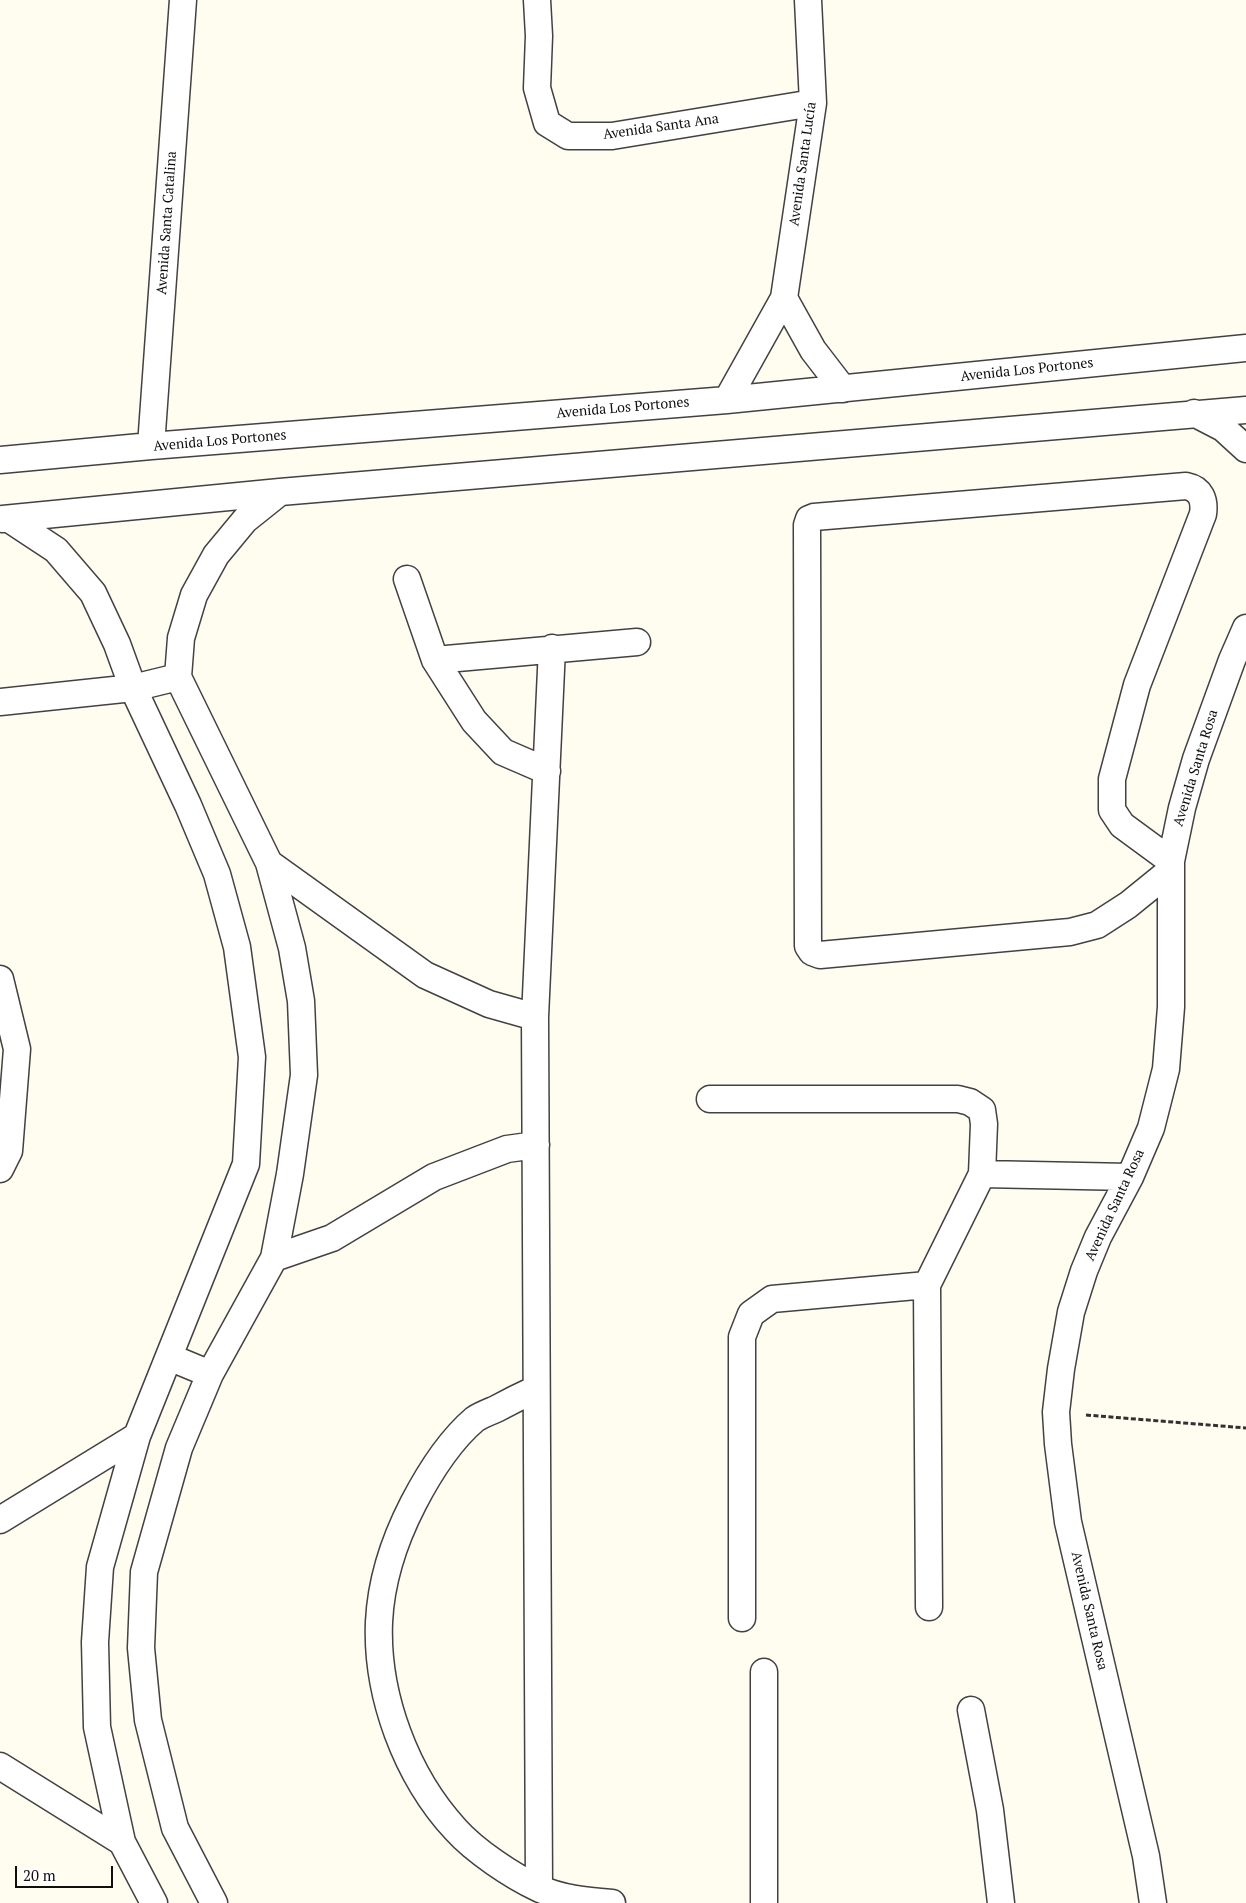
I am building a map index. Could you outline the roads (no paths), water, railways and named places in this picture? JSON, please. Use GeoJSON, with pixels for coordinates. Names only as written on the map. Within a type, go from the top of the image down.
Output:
{"type":"FeatureCollection","features":[{"type":"Feature","properties":{"kind":"street","name":"Avenida Santa Catalina"},"geometry":{"type":"LineString","coordinates":[[151,446],[183,0]]}},
{"type":"Feature","properties":{"kind":"street","name":"Avenida Santa Ana"},"geometry":{"type":"LineString","coordinates":[[537,0],[539,36],[537,88],[547,123],[568,136],[612,136],[813,103]]}},
{"type":"Feature","properties":{"kind":"street","name":"Avenida Santa Lucía"},"geometry":{"type":"LineString","coordinates":[[727,400],[784,298],[813,103],[808,0]]}},
{"type":"Feature","properties":{"kind":"street"},"geometry":{"type":"LineString","coordinates":[[784,298],[813,350],[843,389]]}},
{"type":"Feature","properties":{"kind":"street","name":"Avenida Los Portones"},"geometry":{"type":"LineString","coordinates":[[0,460],[151,446],[727,400],[1246,348]]}},
{"type":"Feature","properties":{"kind":"street"},"geometry":{"type":"LineString","coordinates":[[5,519],[280,492],[1246,410]]}},
{"type":"Feature","properties":{"kind":"street"},"geometry":{"type":"LineString","coordinates":[[1194,413],[1222,428],[1246,449]]}},
{"type":"Feature","properties":{"kind":"street"},"geometry":{"type":"LineString","coordinates":[[1186,486],[1198,491],[1204,502],[1203,514],[1137,685],[1112,779],[1112,810],[1122,825],[1170,866],[1128,905],[1097,925],[1070,932],[820,955],[812,952],[808,946],[806,525],[809,519],[834,515],[1186,486]]}},
{"type":"Feature","properties":{"kind":"street"},"geometry":{"type":"LineString","coordinates":[[214,1903],[175,1828],[148,1720],[141,1648],[144,1572],[179,1448],[210,1374],[274,1258],[290,1174],[304,1075],[300,1001],[292,948],[269,863],[178,677],[181,638],[194,595],[216,555],[245,520],[280,492]]}},
{"type":"Feature","properties":{"kind":"street"},"geometry":{"type":"LineString","coordinates":[[5,519],[56,550],[93,593],[133,688],[188,805],[217,874],[237,947],[252,1057],[246,1164],[137,1436],[100,1567],[95,1642],[97,1727],[122,1842],[154,1903]]}},
{"type":"Feature","properties":{"kind":"street"},"geometry":{"type":"LineString","coordinates":[[407,579],[435,660],[474,720],[503,752],[547,771]]}},
{"type":"Feature","properties":{"kind":"street","name":"Avenida Santa Rosa"},"geometry":{"type":"LineString","coordinates":[[1153,1903],[1146,1856],[1068,1522],[1056,1412],[1071,1312],[1084,1271],[1098,1237],[1130,1177],[1151,1128],[1166,1069],[1171,1007],[1170,866],[1182,808],[1196,759],[1232,660],[1246,628]]}},
{"type":"Feature","properties":{"kind":"street"},"geometry":{"type":"LineString","coordinates":[[435,660],[552,648],[637,642]]}},
{"type":"Feature","properties":{"kind":"street"},"geometry":{"type":"LineString","coordinates":[[539,1888],[535,1017],[552,648]]}},
{"type":"Feature","properties":{"kind":"street"},"geometry":{"type":"LineString","coordinates":[[0,702],[133,688],[178,677]]}},
{"type":"Feature","properties":{"kind":"street"},"geometry":{"type":"LineString","coordinates":[[269,863],[425,975],[489,1004],[535,1017]]}},
{"type":"Feature","properties":{"kind":"street"},"geometry":{"type":"LineString","coordinates":[[0,979],[18,1049],[9,1151],[0,1169]]}},
{"type":"Feature","properties":{"kind":"street"},"geometry":{"type":"LineString","coordinates":[[710,1099],[958,1099],[970,1102],[982,1110],[984,1124],[982,1174],[927,1284],[929,1607]]}},
{"type":"Feature","properties":{"kind":"street"},"geometry":{"type":"LineString","coordinates":[[274,1258],[332,1238],[434,1177],[507,1149],[536,1145]]}},
{"type":"Feature","properties":{"kind":"street"},"geometry":{"type":"LineString","coordinates":[[982,1174],[1130,1177]]}},
{"type":"Feature","properties":{"kind":"street"},"geometry":{"type":"LineString","coordinates":[[742,1618],[742,1337],[751,1314],[772,1299],[927,1284]]}},
{"type":"Feature","properties":{"kind":"street"},"geometry":{"type":"LineString","coordinates":[[169,1356],[210,1374]]}},
{"type":"Feature","properties":{"kind":"street"},"geometry":{"type":"LineString","coordinates":[[536,1389],[476,1418],[450,1445],[422,1485],[402,1526],[386,1569],[379,1621],[379,1652],[388,1701],[400,1742],[426,1791],[456,1830],[492,1860],[539,1888],[574,1900],[612,1903]]}},
{"type":"Feature","properties":{"kind":"street"},"geometry":{"type":"LineString","coordinates":[[0,1520],[137,1436]]}},
{"type":"Feature","properties":{"kind":"street"},"geometry":{"type":"LineString","coordinates":[[764,1672],[764,1903]]}},
{"type":"Feature","properties":{"kind":"street"},"geometry":{"type":"LineString","coordinates":[[971,1710],[990,1810],[1001,1903]]}},
{"type":"Feature","properties":{"kind":"street"},"geometry":{"type":"LineString","coordinates":[[0,1766],[122,1842]]}}]}
